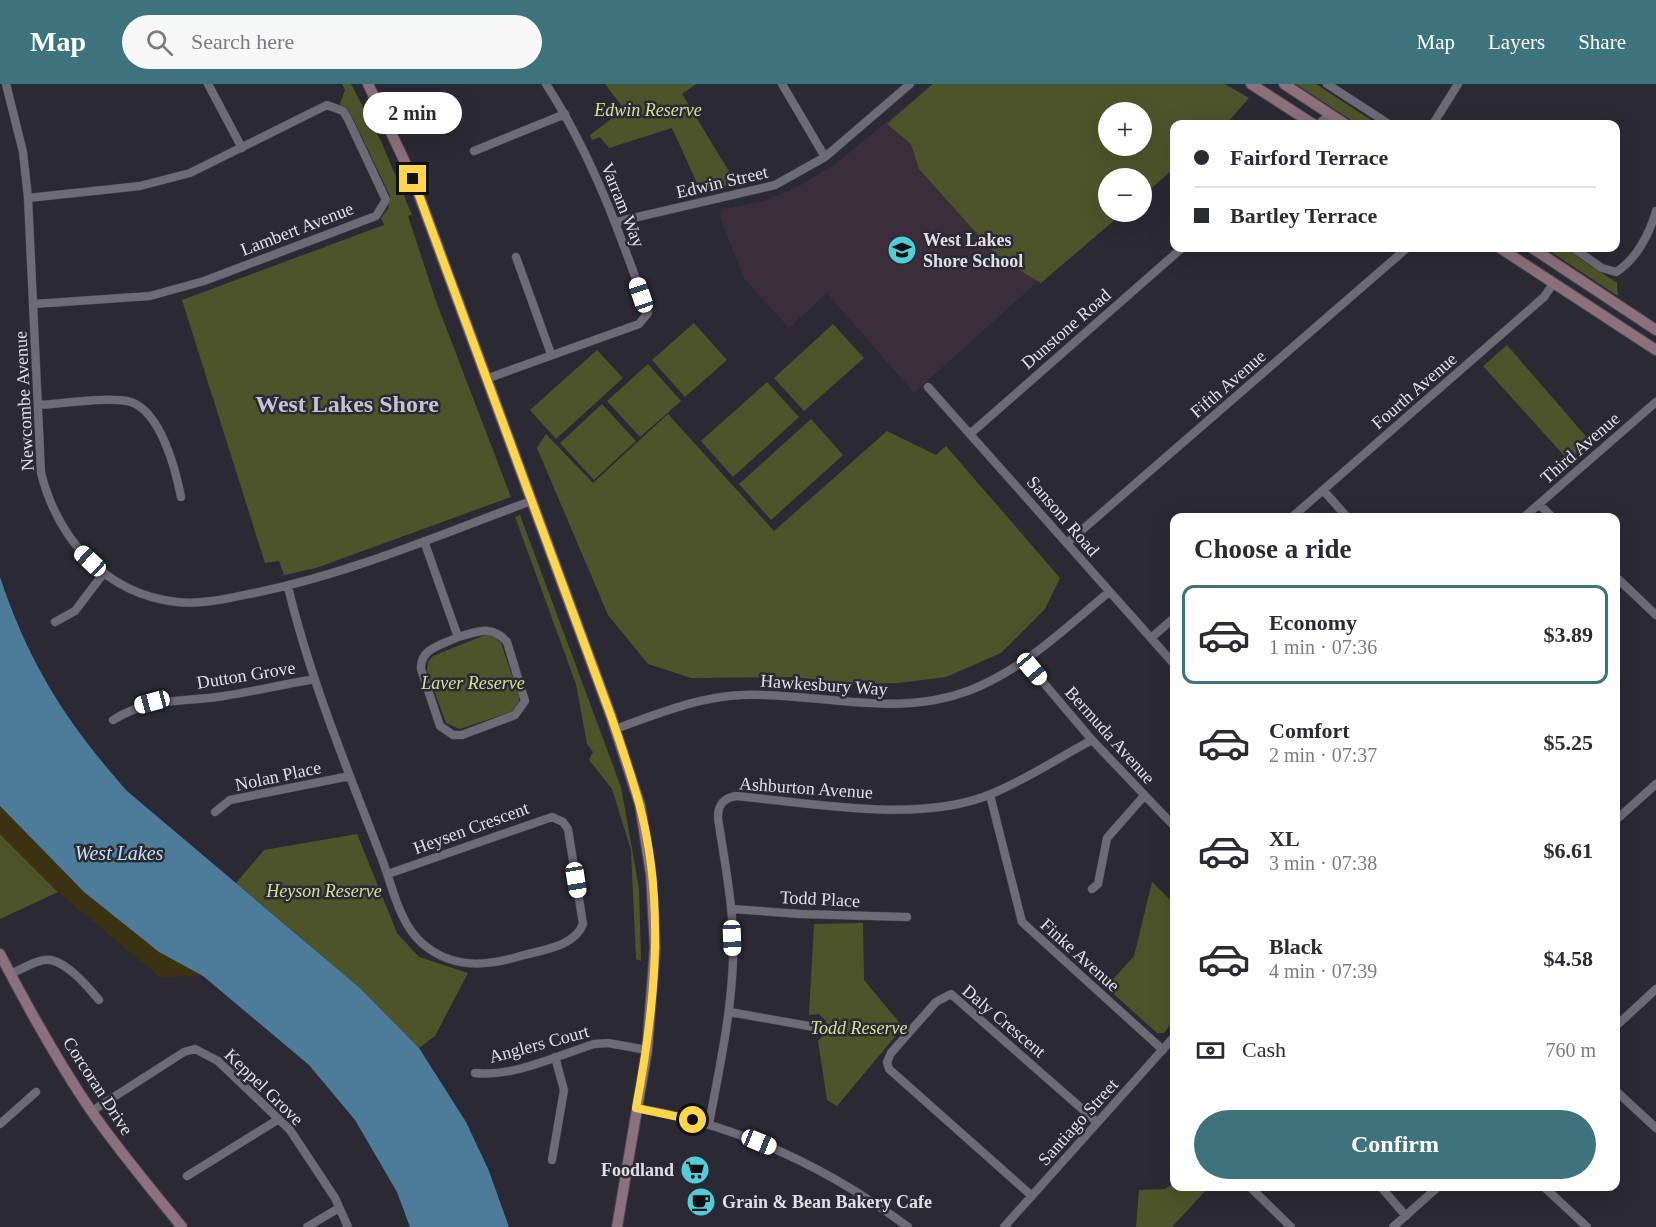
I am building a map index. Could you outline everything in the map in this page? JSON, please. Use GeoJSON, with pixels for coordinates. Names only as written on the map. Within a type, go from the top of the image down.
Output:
{"type":"FeatureCollection","features":[{"type":"Feature","properties":{"kind":"street","name":"Newcombe Avenue"},"geometry":{"type":"LineString","coordinates":[[6,84],[23,152],[28,198],[41,473],[51,506],[79,551],[103,574],[130,589],[177,602],[220,600],[288,586],[424,541],[531,501]]}},
{"type":"Feature","properties":{"kind":"street"},"geometry":{"type":"LineString","coordinates":[[208,84],[242,148]]}},
{"type":"Feature","properties":{"kind":"street"},"geometry":{"type":"LineString","coordinates":[[370,84],[413,179],[615,729],[640,805],[651,875],[655,948],[647,1050],[617,1227]]}},
{"type":"Feature","properties":{"kind":"street","name":"Varram Way"},"geometry":{"type":"LineString","coordinates":[[486,379],[639,324],[648,313],[599,180],[565,114],[546,84]]}},
{"type":"Feature","properties":{"kind":"street"},"geometry":{"type":"LineString","coordinates":[[782,84],[825,157]]}},
{"type":"Feature","properties":{"kind":"street","name":"Edwin Street"},"geometry":{"type":"LineString","coordinates":[[615,222],[764,189],[794,176],[825,157],[910,84]]}},
{"type":"Feature","properties":{"kind":"street"},"geometry":{"type":"LineString","coordinates":[[1251,84],[1307,120]]}},
{"type":"Feature","properties":{"kind":"street"},"geometry":{"type":"LineString","coordinates":[[1284,84],[1339,120]]}},
{"type":"Feature","properties":{"kind":"street"},"geometry":{"type":"LineString","coordinates":[[1327,84],[1383,120]]}},
{"type":"Feature","properties":{"kind":"street"},"geometry":{"type":"LineString","coordinates":[[1436,120],[1458,84]]}},
{"type":"Feature","properties":{"kind":"street","name":"Lambert Avenue"},"geometry":{"type":"LineString","coordinates":[[28,198],[140,186],[190,174],[327,105],[336,107],[348,118],[386,200],[376,216],[204,281],[150,296],[34,304]]}},
{"type":"Feature","properties":{"kind":"street"},"geometry":{"type":"LineString","coordinates":[[474,151],[565,114]]}},
{"type":"Feature","properties":{"kind":"street"},"geometry":{"type":"LineString","coordinates":[[1323,120],[1330,114]]}},
{"type":"Feature","properties":{"kind":"street"},"geometry":{"type":"LineString","coordinates":[[1579,252],[1602,268],[1616,272],[1627,265],[1652,226],[1656,211]]}},
{"type":"Feature","properties":{"kind":"street","name":"Dunstone Road"},"geometry":{"type":"LineString","coordinates":[[970,434],[1177,252]]}},
{"type":"Feature","properties":{"kind":"street","name":"Fifth Avenue"},"geometry":{"type":"LineString","coordinates":[[1067,543],[1402,252]]}},
{"type":"Feature","properties":{"kind":"street"},"geometry":{"type":"LineString","coordinates":[[1506,252],[1656,350]]}},
{"type":"Feature","properties":{"kind":"street"},"geometry":{"type":"LineString","coordinates":[[1538,252],[1656,330]]}},
{"type":"Feature","properties":{"kind":"street"},"geometry":{"type":"LineString","coordinates":[[516,257],[551,354]]}},
{"type":"Feature","properties":{"kind":"street","name":"Fourth Avenue"},"geometry":{"type":"LineString","coordinates":[[1297,513],[1545,297],[1553,284]]}},
{"type":"Feature","properties":{"kind":"street","name":"Sansom Road"},"geometry":{"type":"LineString","coordinates":[[928,387],[1170,660]]}},
{"type":"Feature","properties":{"kind":"street"},"geometry":{"type":"LineString","coordinates":[[38,405],[118,400],[132,402],[142,408],[154,423],[176,470],[181,498]]}},
{"type":"Feature","properties":{"kind":"street","name":"Third Avenue"},"geometry":{"type":"LineString","coordinates":[[1529,513],[1656,402]]}},
{"type":"Feature","properties":{"kind":"street"},"geometry":{"type":"LineString","coordinates":[[1323,490],[1344,513]]}},
{"type":"Feature","properties":{"kind":"street"},"geometry":{"type":"LineString","coordinates":[[1539,504],[1548,513]]}},
{"type":"Feature","properties":{"kind":"street"},"geometry":{"type":"LineString","coordinates":[[424,541],[458,637]]}},
{"type":"Feature","properties":{"kind":"street"},"geometry":{"type":"LineString","coordinates":[[55,622],[75,611],[103,574]]}},
{"type":"Feature","properties":{"kind":"street"},"geometry":{"type":"LineString","coordinates":[[1620,581],[1656,615]]}},
{"type":"Feature","properties":{"kind":"street","name":"Heysen Crescent"},"geometry":{"type":"LineString","coordinates":[[288,586],[299,632],[315,679],[405,921],[413,933],[432,951],[463,964],[496,964],[570,941],[580,932],[583,924],[568,829],[563,822],[552,817],[388,874]]}},
{"type":"Feature","properties":{"kind":"street","name":"Hawkesbury Way"},"geometry":{"type":"LineString","coordinates":[[615,729],[692,702],[720,697],[775,696],[867,705],[927,702],[967,692],[1026,662],[1109,592]]}},
{"type":"Feature","properties":{"kind":"street"},"geometry":{"type":"LineString","coordinates":[[1150,638],[1170,621]]}},
{"type":"Feature","properties":{"kind":"street"},"geometry":{"type":"LineString","coordinates":[[487,629],[502,636],[507,642],[525,700],[515,715],[462,735],[453,735],[440,726],[420,662],[429,649],[458,637],[487,629]]}},
{"type":"Feature","properties":{"kind":"street","name":"Bermuda Avenue"},"geometry":{"type":"LineString","coordinates":[[1026,662],[1092,740],[1170,822]]}},
{"type":"Feature","properties":{"kind":"street","name":"Dutton Grove"},"geometry":{"type":"LineString","coordinates":[[113,720],[139,706],[152,702],[222,696],[315,679]]}},
{"type":"Feature","properties":{"kind":"street","name":"Ashburton Avenue"},"geometry":{"type":"LineString","coordinates":[[709,1125],[730,1012],[733,958],[732,909],[718,818],[718,809],[728,797],[916,810],[952,805],[990,795],[1092,740]]}},
{"type":"Feature","properties":{"kind":"street","name":"Nolan Place"},"geometry":{"type":"LineString","coordinates":[[215,812],[230,800],[350,776]]}},
{"type":"Feature","properties":{"kind":"street"},"geometry":{"type":"LineString","coordinates":[[1620,816],[1656,784]]}},
{"type":"Feature","properties":{"kind":"street","name":"Finke Avenue"},"geometry":{"type":"LineString","coordinates":[[990,795],[1022,922],[1163,1050]]}},
{"type":"Feature","properties":{"kind":"street"},"geometry":{"type":"LineString","coordinates":[[1092,889],[1098,884],[1107,838],[1144,796]]}},
{"type":"Feature","properties":{"kind":"street","name":"Todd Place"},"geometry":{"type":"LineString","coordinates":[[732,909],[800,914],[907,917]]}},
{"type":"Feature","properties":{"kind":"street","name":"Corcoran Drive"},"geometry":{"type":"LineString","coordinates":[[0,954],[92,1111],[126,1158],[182,1227]]}},
{"type":"Feature","properties":{"kind":"street"},"geometry":{"type":"LineString","coordinates":[[11,974],[39,961],[51,960],[62,965],[99,1000]]}},
{"type":"Feature","properties":{"kind":"street"},"geometry":{"type":"LineString","coordinates":[[1620,1022],[1656,989]]}},
{"type":"Feature","properties":{"kind":"street","name":"Daly Crescent"},"geometry":{"type":"LineString","coordinates":[[1032,1196],[889,1069],[887,1062],[891,1053],[936,1002],[946,994],[951,994],[1097,1122]]}},
{"type":"Feature","properties":{"kind":"street"},"geometry":{"type":"LineString","coordinates":[[730,1012],[814,1027]]}},
{"type":"Feature","properties":{"kind":"street","name":"Santiago Street"},"geometry":{"type":"LineString","coordinates":[[1004,1227],[1170,1042]]}},
{"type":"Feature","properties":{"kind":"street","name":"Anglers Court"},"geometry":{"type":"LineString","coordinates":[[475,1073],[491,1075],[594,1044],[608,1043],[647,1050]]}},
{"type":"Feature","properties":{"kind":"street","name":"Keppel Grove"},"geometry":{"type":"LineString","coordinates":[[92,1111],[174,1058],[195,1049],[218,1061],[290,1130],[339,1208],[348,1227]]}},
{"type":"Feature","properties":{"kind":"street"},"geometry":{"type":"LineString","coordinates":[[552,1160],[564,1090],[555,1057]]}},
{"type":"Feature","properties":{"kind":"street"},"geometry":{"type":"LineString","coordinates":[[0,1124],[36,1092]]}},
{"type":"Feature","properties":{"kind":"street"},"geometry":{"type":"LineString","coordinates":[[1620,1095],[1656,1128]]}},
{"type":"Feature","properties":{"kind":"street"},"geometry":{"type":"LineString","coordinates":[[636,1108],[709,1125],[773,1148],[835,1178],[908,1227]]}},
{"type":"Feature","properties":{"kind":"street"},"geometry":{"type":"LineString","coordinates":[[187,1176],[279,1119]]}},
{"type":"Feature","properties":{"kind":"street"},"geometry":{"type":"LineString","coordinates":[[1254,1191],[1291,1227]]}},
{"type":"Feature","properties":{"kind":"street"},"geometry":{"type":"LineString","coordinates":[[1384,1191],[1406,1216]]}},
{"type":"Feature","properties":{"kind":"street"},"geometry":{"type":"LineString","coordinates":[[1393,1227],[1434,1191]]}},
{"type":"Feature","properties":{"kind":"street"},"geometry":{"type":"LineString","coordinates":[[1548,1191],[1587,1227]]}},
{"type":"Feature","properties":{"kind":"street"},"geometry":{"type":"LineString","coordinates":[[307,1227],[339,1208]]}},
{"type":"Feature","properties":{"kind":"street"},"geometry":{"type":"LineString","coordinates":[[890,1227],[897,1219]]}},
{"type":"Feature","properties":{"kind":"shaded area","name":"West Lakes Shore School"},"geometry":{"type":"Polygon","coordinates":[[[932,84],[1014,84],[1098,198],[1098,222],[1104,222],[914,393],[827,293],[789,328],[745,280],[721,220],[720,210],[767,200],[799,186],[838,162],[932,84]]]}},
{"type":"Feature","properties":{"kind":"green space"},"geometry":{"type":"Polygon","coordinates":[[[342,84],[351,84],[381,141],[412,215],[408,216],[437,304],[511,497],[316,568],[284,575],[279,561],[265,563],[182,300],[384,225],[381,218],[388,209],[390,196],[353,118],[340,104],[345,90],[342,84]]]}},
{"type":"Feature","properties":{"kind":"green space","name":"Edwin Reserve"},"geometry":{"type":"Polygon","coordinates":[[[605,84],[696,84],[682,94],[736,183],[701,192],[672,128],[609,148],[600,137],[592,140],[590,135],[624,109],[605,84]]]}},
{"type":"Feature","properties":{"kind":"green space"},"geometry":{"type":"Polygon","coordinates":[[[933,84],[1225,84],[1249,98],[1230,120],[1170,120],[1170,172],[1152,188],[1152,168],[1098,168],[1098,222],[1112,222],[1041,283],[998,257],[919,169],[911,144],[887,124],[933,84]]]}},
{"type":"Feature","properties":{"kind":"green space"},"geometry":{"type":"Polygon","coordinates":[[[1296,84],[1316,84],[1371,120],[1351,120],[1296,84]]]}},
{"type":"Feature","properties":{"kind":"green space"},"geometry":{"type":"Polygon","coordinates":[[[1551,252],[1570,252],[1617,283],[1618,296],[1551,252]]]}},
{"type":"Feature","properties":{"kind":"green space"},"geometry":{"type":"Polygon","coordinates":[[[694,323],[727,360],[685,397],[652,360],[694,323]]]}},
{"type":"Feature","properties":{"kind":"green space"},"geometry":{"type":"Polygon","coordinates":[[[833,324],[864,358],[804,411],[774,378],[833,324]]]}},
{"type":"Feature","properties":{"kind":"green space"},"geometry":{"type":"Polygon","coordinates":[[[1507,345],[1590,441],[1568,460],[1483,366],[1507,345]]]}},
{"type":"Feature","properties":{"kind":"green space"},"geometry":{"type":"Polygon","coordinates":[[[597,350],[623,378],[556,439],[530,410],[597,350]]]}},
{"type":"Feature","properties":{"kind":"green space"},"geometry":{"type":"Polygon","coordinates":[[[648,364],[681,401],[640,437],[607,401],[648,364]]]}},
{"type":"Feature","properties":{"kind":"green space"},"geometry":{"type":"Polygon","coordinates":[[[767,382],[799,417],[733,477],[701,441],[767,382]]]}},
{"type":"Feature","properties":{"kind":"green space"},"geometry":{"type":"Polygon","coordinates":[[[602,404],[636,441],[594,480],[560,443],[602,404]]]}},
{"type":"Feature","properties":{"kind":"green space"},"geometry":{"type":"Polygon","coordinates":[[[668,414],[774,531],[887,431],[936,455],[946,446],[1060,578],[1045,609],[1001,653],[946,677],[899,683],[854,684],[794,677],[691,678],[648,664],[608,615],[537,448],[546,434],[593,483],[668,414]]]}},
{"type":"Feature","properties":{"kind":"green space"},"geometry":{"type":"Polygon","coordinates":[[[811,419],[843,455],[771,520],[739,484],[811,419]]]}},
{"type":"Feature","properties":{"kind":"green space"},"geometry":{"type":"Polygon","coordinates":[[[520,515],[621,787],[639,888],[641,961],[636,959],[631,850],[612,789],[589,760],[593,752],[587,744],[576,684],[515,517],[520,515]]]}},
{"type":"Feature","properties":{"kind":"green space","name":"Laver Reserve"},"geometry":{"type":"Polygon","coordinates":[[[485,635],[494,636],[501,643],[519,696],[519,705],[511,712],[460,729],[446,723],[427,671],[428,662],[433,656],[485,635]]]}},
{"type":"Feature","properties":{"kind":"green space"},"geometry":{"type":"Polygon","coordinates":[[[0,834],[58,892],[0,919],[0,834]]]}},
{"type":"Feature","properties":{"kind":"green space","name":"Heyson Reserve"},"geometry":{"type":"Polygon","coordinates":[[[357,834],[397,933],[419,957],[468,973],[435,1036],[419,1048],[360,988],[236,883],[264,850],[357,834]]]}},
{"type":"Feature","properties":{"kind":"green space"},"geometry":{"type":"Polygon","coordinates":[[[1152,882],[1170,899],[1170,1025],[1164,1033],[1157,1033],[1106,987],[1134,956],[1152,882]]]}},
{"type":"Feature","properties":{"kind":"green space","name":"Todd Reserve"},"geometry":{"type":"Polygon","coordinates":[[[863,923],[864,980],[903,1027],[837,1106],[827,1100],[818,1041],[826,1032],[826,1021],[819,1014],[809,1015],[814,924],[863,923]]]}},
{"type":"Feature","properties":{"kind":"green space"},"geometry":{"type":"Polygon","coordinates":[[[1170,1186],[1170,1191],[1205,1191],[1172,1227],[1136,1227],[1139,1190],[1165,1189],[1170,1186]]]}},
{"type":"Feature","properties":{"kind":"sand"},"geometry":{"type":"Polygon","coordinates":[[[0,806],[84,892],[159,952],[203,976],[160,977],[58,892],[0,834],[0,806]]]}},
{"type":"Feature","properties":{"kind":"water","name":"West Lakes"},"geometry":{"type":"Polygon","coordinates":[[[0,577],[24,637],[52,691],[86,741],[127,791],[360,988],[419,1048],[466,1122],[489,1171],[509,1227],[410,1227],[397,1192],[355,1120],[309,1065],[203,976],[159,952],[84,892],[0,806],[0,577]]]}},
{"type":"Feature","properties":{"kind":"place","name":"West Lakes Shore School"},"geometry":{"type":"Point","coordinates":[902,250]}},
{"type":"Feature","properties":{"kind":"place","name":"Foodland"},"geometry":{"type":"Point","coordinates":[695,1170]}},
{"type":"Feature","properties":{"kind":"place","name":"Grain & Bean Bakery Cafe"},"geometry":{"type":"Point","coordinates":[701,1202]}},
{"type":"Feature","properties":{"kind":"district","name":"West Lakes Shore"},"geometry":{"type":"Point","coordinates":[347,404]}},
{"type":"Feature","properties":{"kind":"route"},"geometry":{"type":"LineString","coordinates":[[413,179],[611,716],[640,805],[651,875],[655,948],[653,998],[647,1050],[636,1108],[693,1120]]}}]}
